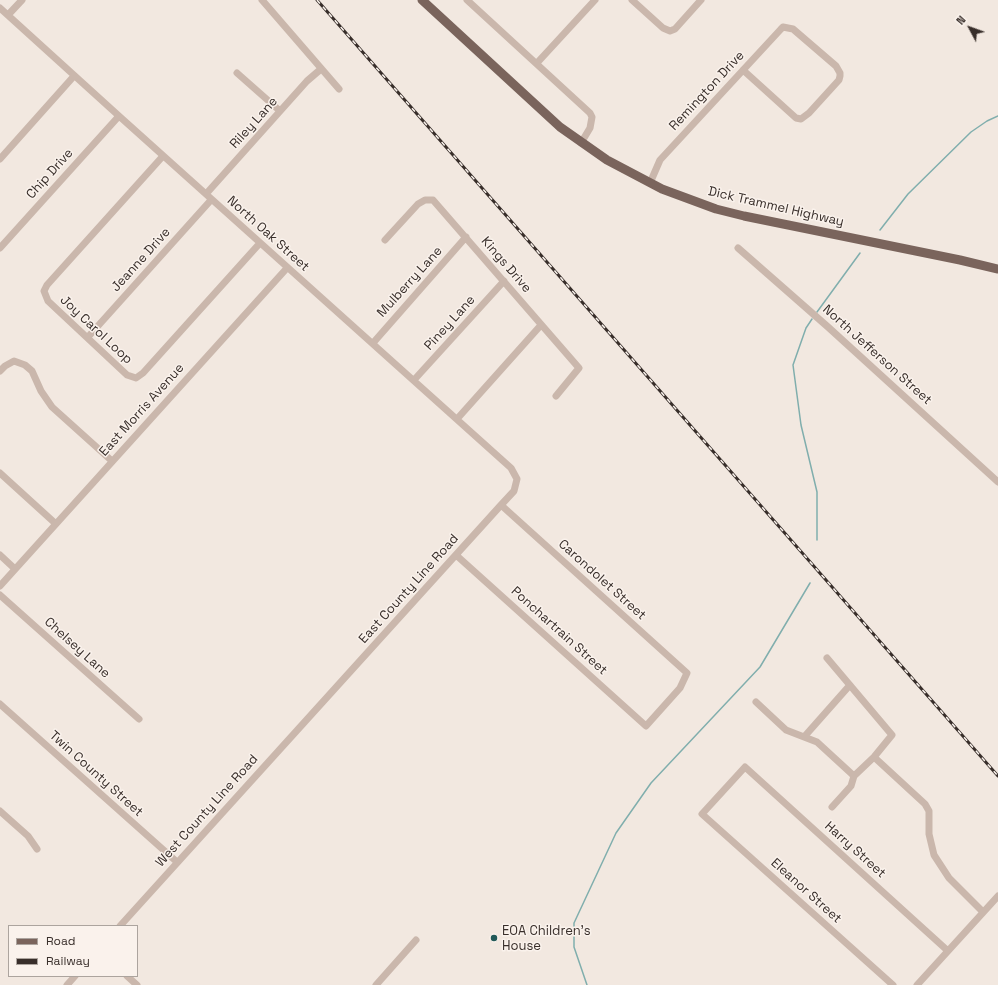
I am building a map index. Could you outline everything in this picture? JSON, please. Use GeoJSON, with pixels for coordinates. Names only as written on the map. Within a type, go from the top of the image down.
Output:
{"type":"FeatureCollection","features":[{"type":"Feature","properties":{"kind":"main road","name":"Dick Trammel Highway"},"geometry":{"type":"LineString","coordinates":[[422,0],[545,114],[581,143],[617,166],[650,183],[689,200],[737,215],[998,269]]}},
{"type":"Feature","properties":{"kind":"street"},"geometry":{"type":"LineString","coordinates":[[8,15],[22,0]]}},
{"type":"Feature","properties":{"kind":"street"},"geometry":{"type":"LineString","coordinates":[[262,0],[339,89]]}},
{"type":"Feature","properties":{"kind":"street"},"geometry":{"type":"LineString","coordinates":[[467,0],[590,113],[592,117],[590,128],[581,143]]}},
{"type":"Feature","properties":{"kind":"street"},"geometry":{"type":"LineString","coordinates":[[537,63],[595,0]]}},
{"type":"Feature","properties":{"kind":"street"},"geometry":{"type":"LineString","coordinates":[[632,0],[663,28],[670,31],[675,29],[701,0]]}},
{"type":"Feature","properties":{"kind":"street","name":"North Oak Street"},"geometry":{"type":"LineString","coordinates":[[0,8],[287,268],[373,343],[511,468],[517,479]]}},
{"type":"Feature","properties":{"kind":"street","name":"Remington Drive"},"geometry":{"type":"LineString","coordinates":[[650,183],[660,160],[743,70],[781,29],[786,26],[792,29],[836,66],[840,73],[838,80],[805,117],[801,119],[796,118],[743,70]]}},
{"type":"Feature","properties":{"kind":"street","name":"Riley Lane"},"geometry":{"type":"LineString","coordinates":[[206,194],[307,81],[321,69]]}},
{"type":"Feature","properties":{"kind":"street"},"geometry":{"type":"LineString","coordinates":[[237,73],[280,111]]}},
{"type":"Feature","properties":{"kind":"street"},"geometry":{"type":"LineString","coordinates":[[0,159],[74,76]]}},
{"type":"Feature","properties":{"kind":"street","name":"Chip Drive"},"geometry":{"type":"LineString","coordinates":[[0,248],[119,116]]}},
{"type":"Feature","properties":{"kind":"street","name":"Joy Carol Loop"},"geometry":{"type":"LineString","coordinates":[[163,156],[45,288],[44,295],[48,301],[127,375],[136,378],[143,373],[260,243]]}},
{"type":"Feature","properties":{"kind":"street","name":"Jeanne Drive"},"geometry":{"type":"LineString","coordinates":[[88,337],[212,200]]}},
{"type":"Feature","properties":{"kind":"street","name":"Kings Drive"},"geometry":{"type":"LineString","coordinates":[[385,240],[418,204],[425,200],[433,200],[579,368],[556,396]]}},
{"type":"Feature","properties":{"kind":"street","name":"Mulberry Lane"},"geometry":{"type":"LineString","coordinates":[[373,343],[466,238]]}},
{"type":"Feature","properties":{"kind":"street","name":"North Jefferson Street"},"geometry":{"type":"LineString","coordinates":[[738,248],[998,482]]}},
{"type":"Feature","properties":{"kind":"street","name":"East Morris Avenue"},"geometry":{"type":"LineString","coordinates":[[0,586],[287,268]]}},
{"type":"Feature","properties":{"kind":"street","name":"Piney Lane"},"geometry":{"type":"LineString","coordinates":[[414,380],[504,281]]}},
{"type":"Feature","properties":{"kind":"street"},"geometry":{"type":"LineString","coordinates":[[457,419],[541,325]]}},
{"type":"Feature","properties":{"kind":"street"},"geometry":{"type":"LineString","coordinates":[[0,371],[4,366],[14,361],[25,365],[32,371],[40,391],[52,406],[112,461]]}},
{"type":"Feature","properties":{"kind":"street"},"geometry":{"type":"LineString","coordinates":[[0,473],[56,524]]}},
{"type":"Feature","properties":{"kind":"street","name":"East County Line Road"},"geometry":{"type":"LineString","coordinates":[[312,713],[501,506],[514,491],[517,479]]}},
{"type":"Feature","properties":{"kind":"street","name":"Carondolet Street"},"geometry":{"type":"LineString","coordinates":[[501,506],[687,673],[680,688],[646,726]]}},
{"type":"Feature","properties":{"kind":"street","name":"Ponchartrain Street"},"geometry":{"type":"LineString","coordinates":[[456,555],[646,726]]}},
{"type":"Feature","properties":{"kind":"street"},"geometry":{"type":"LineString","coordinates":[[0,556],[15,569]]}},
{"type":"Feature","properties":{"kind":"street","name":"Chelsey Lane"},"geometry":{"type":"LineString","coordinates":[[0,595],[138,719]]}},
{"type":"Feature","properties":{"kind":"street"},"geometry":{"type":"LineString","coordinates":[[827,658],[892,734],[890,739],[874,757],[854,776],[851,786],[832,807]]}},
{"type":"Feature","properties":{"kind":"street"},"geometry":{"type":"LineString","coordinates":[[804,737],[850,685]]}},
{"type":"Feature","properties":{"kind":"street"},"geometry":{"type":"LineString","coordinates":[[756,702],[780,725],[817,742],[854,776]]}},
{"type":"Feature","properties":{"kind":"street","name":"Twin County Street"},"geometry":{"type":"LineString","coordinates":[[0,704],[177,862]]}},
{"type":"Feature","properties":{"kind":"street","name":"West County Line Road"},"geometry":{"type":"LineString","coordinates":[[121,925],[312,713]]}},
{"type":"Feature","properties":{"kind":"street"},"geometry":{"type":"LineString","coordinates":[[874,757],[925,804],[929,812],[929,834],[934,855],[949,878],[983,912]]}},
{"type":"Feature","properties":{"kind":"street","name":"Harry Street"},"geometry":{"type":"LineString","coordinates":[[702,814],[745,767],[948,951]]}},
{"type":"Feature","properties":{"kind":"street"},"geometry":{"type":"LineString","coordinates":[[0,811],[28,836],[37,849]]}},
{"type":"Feature","properties":{"kind":"street","name":"Eleanor Street"},"geometry":{"type":"LineString","coordinates":[[702,814],[893,985]]}},
{"type":"Feature","properties":{"kind":"street"},"geometry":{"type":"LineString","coordinates":[[917,985],[998,896]]}},
{"type":"Feature","properties":{"kind":"street"},"geometry":{"type":"LineString","coordinates":[[376,985],[416,940]]}},
{"type":"Feature","properties":{"kind":"street"},"geometry":{"type":"LineString","coordinates":[[67,985],[74,977]]}},
{"type":"Feature","properties":{"kind":"street"},"geometry":{"type":"LineString","coordinates":[[128,977],[137,985]]}},
{"type":"Feature","properties":{"kind":"waterway"},"geometry":{"type":"LineString","coordinates":[[880,230],[908,194],[971,132],[987,121],[998,116]]}},
{"type":"Feature","properties":{"kind":"waterway"},"geometry":{"type":"LineString","coordinates":[[817,312],[860,253]]}},
{"type":"Feature","properties":{"kind":"waterway"},"geometry":{"type":"LineString","coordinates":[[812,319],[806,328],[793,365],[801,425],[817,492],[817,540]]}},
{"type":"Feature","properties":{"kind":"waterway"},"geometry":{"type":"LineString","coordinates":[[587,985],[574,947],[574,923],[616,833],[651,783],[760,667],[810,583]]}},
{"type":"Feature","properties":{"kind":"railway"},"geometry":{"type":"LineString","coordinates":[[317,0],[998,776]]}},
{"type":"Feature","properties":{"kind":"place","name":"EOA Children’s House"},"geometry":{"type":"Point","coordinates":[494,938]}}]}
